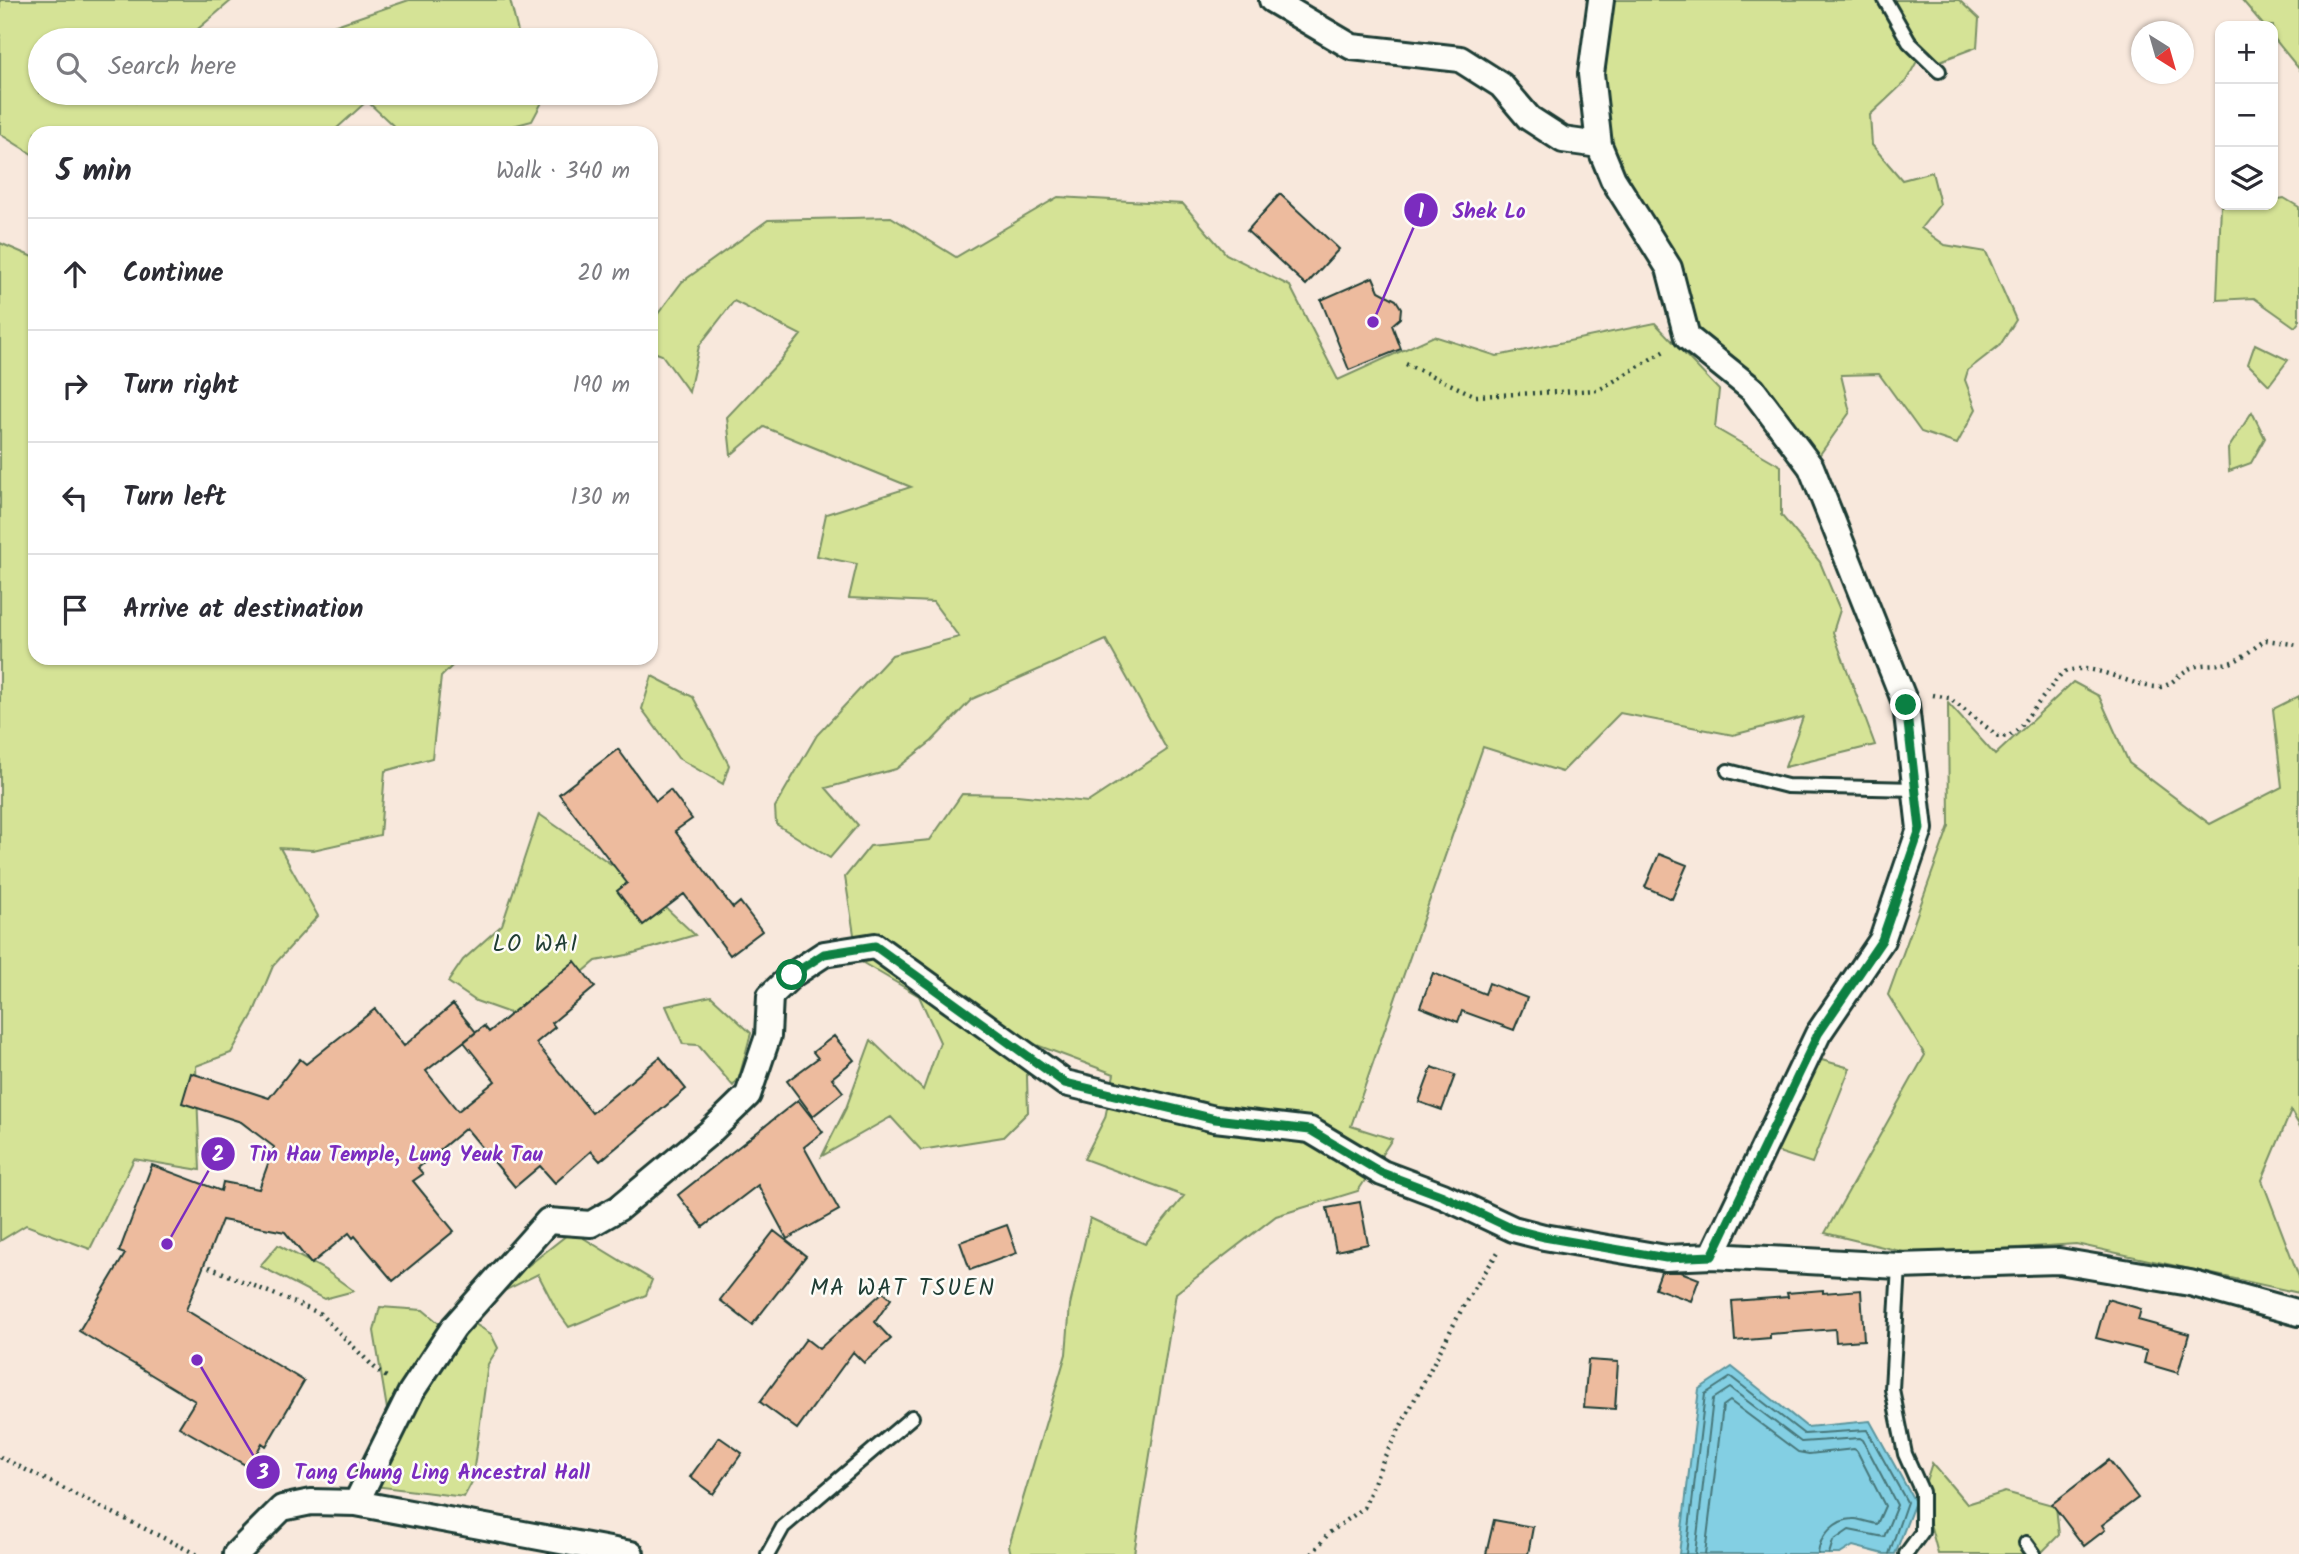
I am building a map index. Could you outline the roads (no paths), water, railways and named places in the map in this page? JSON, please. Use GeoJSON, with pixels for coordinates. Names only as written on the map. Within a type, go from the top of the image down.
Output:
{"type":"FeatureCollection","features":[{"type":"Feature","properties":{"kind":"street"},"geometry":{"type":"LineString","coordinates":[[1272,0],[1352,47],[1460,59],[1501,85],[1529,118],[1563,140],[1599,145]]}},
{"type":"Feature","properties":{"kind":"street"},"geometry":{"type":"LineString","coordinates":[[1601,0],[1591,74],[1599,145],[1613,179],[1670,268],[1688,337],[1753,390],[1811,467],[1906,705],[1920,829],[1882,940],[1818,1034],[1712,1256]]}},
{"type":"Feature","properties":{"kind":"street"},"geometry":{"type":"LineString","coordinates":[[356,1503],[411,1392],[454,1327],[548,1221],[591,1224],[620,1208],[709,1133],[748,1095],[768,1036],[770,996],[792,975],[824,954],[875,946],[1065,1083],[1215,1119],[1310,1130],[1382,1173],[1443,1196],[1513,1229],[1544,1237],[1666,1258],[1712,1256],[1899,1266],[2059,1261],[2190,1283],[2299,1313]]}},
{"type":"Feature","properties":{"kind":"street"},"geometry":{"type":"LineString","coordinates":[[236,1554],[282,1508],[311,1502],[356,1503],[631,1554]]}},
{"type":"Feature","properties":{"kind":"lane"},"geometry":{"type":"LineString","coordinates":[[1885,0],[1909,42],[1939,71]]}},
{"type":"Feature","properties":{"kind":"lane"},"geometry":{"type":"LineString","coordinates":[[1728,771],[1787,786],[1916,789]]}},
{"type":"Feature","properties":{"kind":"lane"},"geometry":{"type":"LineString","coordinates":[[1899,1266],[1892,1390],[1905,1454],[1922,1493],[1922,1532],[1906,1554]]}},
{"type":"Feature","properties":{"kind":"lane"},"geometry":{"type":"LineString","coordinates":[[768,1554],[783,1527],[912,1417]]}},
{"type":"Feature","properties":{"kind":"water"},"geometry":{"type":"Polygon","coordinates":[[[1732,1367],[1807,1427],[1870,1421],[1915,1502],[1895,1554],[1853,1546],[1840,1554],[1679,1554],[1699,1389],[1732,1367]]]}},
{"type":"Feature","properties":{"kind":"place","name":"Shek Lo"},"geometry":{"type":"Point","coordinates":[1373,322]}},
{"type":"Feature","properties":{"kind":"place","name":"Tin Hau Temple, Lung Yeuk Tau"},"geometry":{"type":"Point","coordinates":[167,1244]}},
{"type":"Feature","properties":{"kind":"place","name":"Tang Chung Ling Ancestral Hall"},"geometry":{"type":"Point","coordinates":[197,1360]}},
{"type":"Feature","properties":{"kind":"district","name":"LO WAI"},"geometry":{"type":"Point","coordinates":[536,945]}},
{"type":"Feature","properties":{"kind":"district","name":"MA WAT TSUEN"},"geometry":{"type":"Point","coordinates":[903,1289]}}]}
